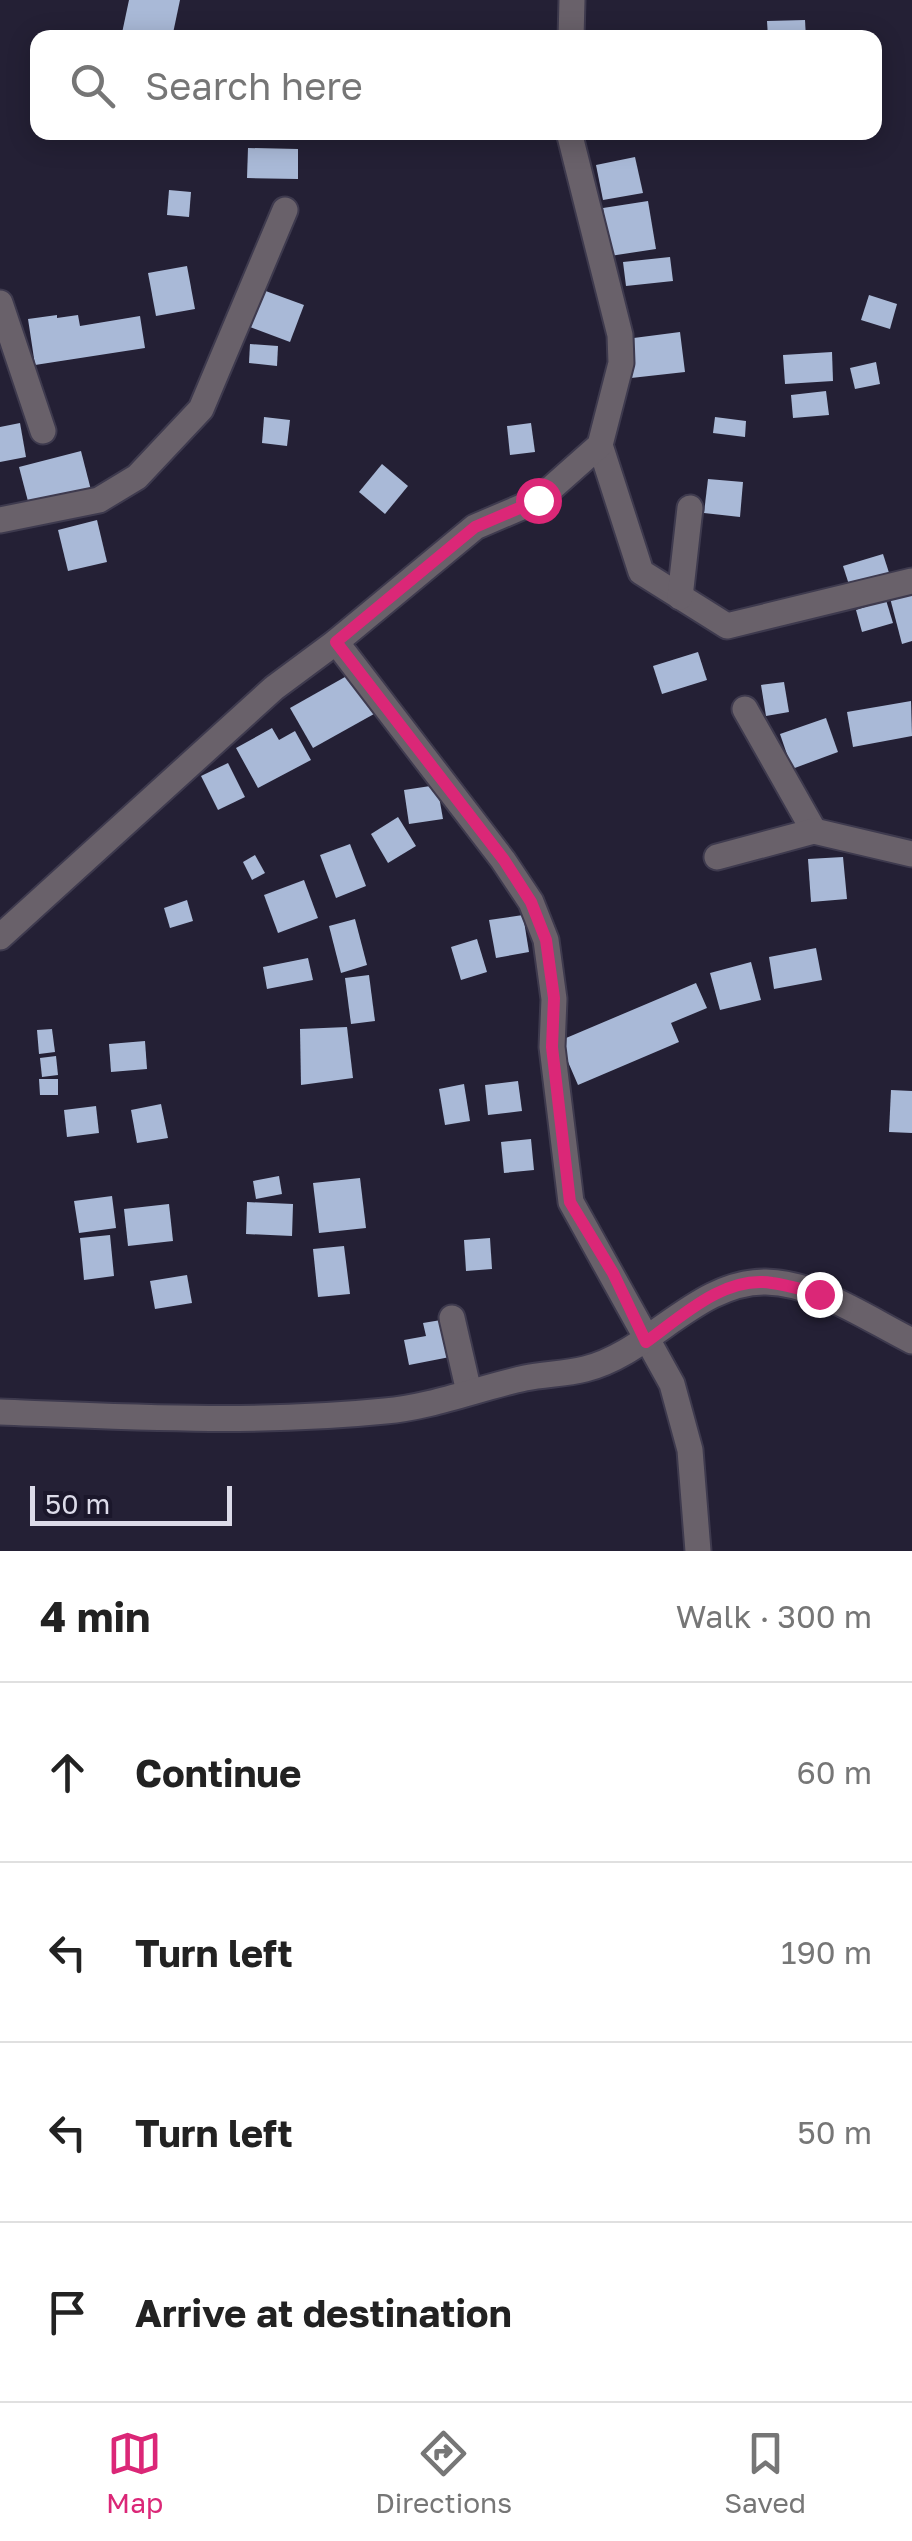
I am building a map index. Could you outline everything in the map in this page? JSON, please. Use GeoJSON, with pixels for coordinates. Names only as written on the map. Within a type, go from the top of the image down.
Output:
{"type":"FeatureCollection","features":[{"type":"Feature","properties":{"kind":"street"},"geometry":{"type":"LineString","coordinates":[[571,30],[572,0]]}},
{"type":"Feature","properties":{"kind":"street"},"geometry":{"type":"LineString","coordinates":[[571,140],[620,334],[620,363],[600,445],[641,572],[727,626],[912,581]]}},
{"type":"Feature","properties":{"kind":"street"},"geometry":{"type":"LineString","coordinates":[[0,520],[99,500],[137,477],[201,409],[285,210]]}},
{"type":"Feature","properties":{"kind":"street"},"geometry":{"type":"LineString","coordinates":[[0,302],[43,430]]}},
{"type":"Feature","properties":{"kind":"street"},"geometry":{"type":"LineString","coordinates":[[0,938],[274,688],[475,527],[538,500],[600,445]]}},
{"type":"Feature","properties":{"kind":"street"},"geometry":{"type":"LineString","coordinates":[[680,597],[690,508]]}},
{"type":"Feature","properties":{"kind":"street"},"geometry":{"type":"LineString","coordinates":[[336,642],[504,860],[531,902],[546,940],[554,998],[552,1047],[570,1202],[672,1384],[690,1450],[698,1551]]}},
{"type":"Feature","properties":{"kind":"street"},"geometry":{"type":"LineString","coordinates":[[746,709],[814,831]]}},
{"type":"Feature","properties":{"kind":"street"},"geometry":{"type":"LineString","coordinates":[[716,856],[814,831],[912,854]]}},
{"type":"Feature","properties":{"kind":"street"},"geometry":{"type":"LineString","coordinates":[[0,1412],[197,1420],[389,1411],[528,1377],[587,1369],[646,1342],[735,1284],[769,1282],[819,1294],[912,1341]]}},
{"type":"Feature","properties":{"kind":"street"},"geometry":{"type":"LineString","coordinates":[[452,1318],[469,1392]]}},
{"type":"Feature","properties":{"kind":"building"},"geometry":{"type":"Polygon","coordinates":[[[129,0],[180,0],[174,30],[123,30],[129,0]]]}},
{"type":"Feature","properties":{"kind":"building"},"geometry":{"type":"Polygon","coordinates":[[[805,20],[806,30],[768,30],[767,21],[805,20]]]}},
{"type":"Feature","properties":{"kind":"building"},"geometry":{"type":"Polygon","coordinates":[[[248,148],[298,149],[298,179],[247,178],[248,148]]]}},
{"type":"Feature","properties":{"kind":"building"},"geometry":{"type":"Polygon","coordinates":[[[635,157],[643,193],[603,200],[596,165],[635,157]]]}},
{"type":"Feature","properties":{"kind":"building"},"geometry":{"type":"Polygon","coordinates":[[[169,190],[191,192],[189,217],[167,215],[169,190]]]}},
{"type":"Feature","properties":{"kind":"building"},"geometry":{"type":"Polygon","coordinates":[[[648,201],[656,249],[610,256],[603,208],[648,201]]]}},
{"type":"Feature","properties":{"kind":"building"},"geometry":{"type":"Polygon","coordinates":[[[670,257],[673,281],[626,286],[623,262],[670,257]]]}},
{"type":"Feature","properties":{"kind":"building"},"geometry":{"type":"Polygon","coordinates":[[[187,266],[195,309],[156,316],[148,273],[187,266]]]}},
{"type":"Feature","properties":{"kind":"building"},"geometry":{"type":"Polygon","coordinates":[[[263,290],[304,305],[290,342],[250,327],[263,290]]]}},
{"type":"Feature","properties":{"kind":"building"},"geometry":{"type":"Polygon","coordinates":[[[869,295],[897,304],[890,329],[861,320],[869,295]]]}},
{"type":"Feature","properties":{"kind":"building"},"geometry":{"type":"Polygon","coordinates":[[[78,315],[80,326],[140,316],[145,348],[35,365],[28,319],[78,315]]]}},
{"type":"Feature","properties":{"kind":"building"},"geometry":{"type":"Polygon","coordinates":[[[680,332],[685,372],[631,378],[626,339],[680,332]]]}},
{"type":"Feature","properties":{"kind":"building"},"geometry":{"type":"Polygon","coordinates":[[[250,344],[278,346],[277,366],[249,363],[250,344]]]}},
{"type":"Feature","properties":{"kind":"building"},"geometry":{"type":"Polygon","coordinates":[[[832,352],[833,381],[785,384],[783,355],[832,352]]]}},
{"type":"Feature","properties":{"kind":"building"},"geometry":{"type":"Polygon","coordinates":[[[876,362],[880,384],[855,389],[850,368],[876,362]]]}},
{"type":"Feature","properties":{"kind":"building"},"geometry":{"type":"Polygon","coordinates":[[[826,391],[829,415],[793,418],[791,395],[826,391]]]}},
{"type":"Feature","properties":{"kind":"building"},"geometry":{"type":"Polygon","coordinates":[[[264,417],[290,420],[287,446],[262,443],[264,417]]]}},
{"type":"Feature","properties":{"kind":"building"},"geometry":{"type":"Polygon","coordinates":[[[715,417],[746,421],[745,437],[713,433],[715,417]]]}},
{"type":"Feature","properties":{"kind":"building"},"geometry":{"type":"Polygon","coordinates":[[[20,423],[26,457],[0,462],[0,427],[20,423]]]}},
{"type":"Feature","properties":{"kind":"building"},"geometry":{"type":"Polygon","coordinates":[[[531,423],[535,452],[510,455],[507,426],[531,423]]]}},
{"type":"Feature","properties":{"kind":"building"},"geometry":{"type":"Polygon","coordinates":[[[81,451],[92,494],[30,509],[19,467],[81,451]]]}},
{"type":"Feature","properties":{"kind":"building"},"geometry":{"type":"Polygon","coordinates":[[[382,464],[408,486],[385,514],[359,492],[382,464]]]}},
{"type":"Feature","properties":{"kind":"building"},"geometry":{"type":"Polygon","coordinates":[[[708,479],[743,482],[740,517],[704,513],[708,479]]]}},
{"type":"Feature","properties":{"kind":"building"},"geometry":{"type":"Polygon","coordinates":[[[97,520],[107,562],[68,571],[58,530],[97,520]]]}},
{"type":"Feature","properties":{"kind":"building"},"geometry":{"type":"Polygon","coordinates":[[[883,554],[892,582],[852,594],[843,566],[883,554]]]}},
{"type":"Feature","properties":{"kind":"building"},"geometry":{"type":"Polygon","coordinates":[[[912,592],[912,641],[902,644],[890,598],[912,592]]]}},
{"type":"Feature","properties":{"kind":"building"},"geometry":{"type":"Polygon","coordinates":[[[886,600],[893,623],[862,632],[856,610],[886,600]]]}},
{"type":"Feature","properties":{"kind":"building"},"geometry":{"type":"Polygon","coordinates":[[[698,652],[707,680],[662,694],[653,666],[698,652]]]}},
{"type":"Feature","properties":{"kind":"building"},"geometry":{"type":"Polygon","coordinates":[[[352,673],[374,714],[313,748],[290,708],[352,673]]]}},
{"type":"Feature","properties":{"kind":"building"},"geometry":{"type":"Polygon","coordinates":[[[784,682],[789,712],[766,716],[761,685],[784,682]]]}},
{"type":"Feature","properties":{"kind":"building"},"geometry":{"type":"Polygon","coordinates":[[[911,701],[912,736],[853,747],[847,712],[911,701]]]}},
{"type":"Feature","properties":{"kind":"building"},"geometry":{"type":"Polygon","coordinates":[[[826,718],[838,752],[792,769],[780,734],[826,718]]]}},
{"type":"Feature","properties":{"kind":"building"},"geometry":{"type":"Polygon","coordinates":[[[272,728],[279,740],[295,731],[311,760],[258,788],[236,748],[272,728]]]}},
{"type":"Feature","properties":{"kind":"building"},"geometry":{"type":"Polygon","coordinates":[[[228,763],[245,797],[218,810],[201,776],[228,763]]]}},
{"type":"Feature","properties":{"kind":"building"},"geometry":{"type":"Polygon","coordinates":[[[437,785],[443,819],[409,824],[404,790],[437,785]]]}},
{"type":"Feature","properties":{"kind":"building"},"geometry":{"type":"Polygon","coordinates":[[[398,817],[416,846],[388,863],[371,834],[398,817]]]}},
{"type":"Feature","properties":{"kind":"building"},"geometry":{"type":"Polygon","coordinates":[[[350,844],[366,886],[336,898],[320,855],[350,844]]]}},
{"type":"Feature","properties":{"kind":"building"},"geometry":{"type":"Polygon","coordinates":[[[255,855],[265,873],[252,880],[243,862],[255,855]]]}},
{"type":"Feature","properties":{"kind":"building"},"geometry":{"type":"Polygon","coordinates":[[[843,857],[847,899],[811,902],[808,859],[843,857]]]}},
{"type":"Feature","properties":{"kind":"building"},"geometry":{"type":"Polygon","coordinates":[[[304,880],[318,918],[278,933],[264,895],[304,880]]]}},
{"type":"Feature","properties":{"kind":"building"},"geometry":{"type":"Polygon","coordinates":[[[187,900],[193,921],[170,928],[164,908],[187,900]]]}},
{"type":"Feature","properties":{"kind":"building"},"geometry":{"type":"Polygon","coordinates":[[[523,915],[529,952],[496,958],[489,920],[523,915]]]}},
{"type":"Feature","properties":{"kind":"building"},"geometry":{"type":"Polygon","coordinates":[[[355,919],[367,965],[341,973],[329,926],[355,919]]]}},
{"type":"Feature","properties":{"kind":"building"},"geometry":{"type":"Polygon","coordinates":[[[477,939],[487,972],[461,980],[451,947],[477,939]]]}},
{"type":"Feature","properties":{"kind":"building"},"geometry":{"type":"Polygon","coordinates":[[[816,948],[822,980],[774,989],[769,957],[816,948]]]}},
{"type":"Feature","properties":{"kind":"building"},"geometry":{"type":"Polygon","coordinates":[[[308,958],[313,980],[267,989],[263,967],[308,958]]]}},
{"type":"Feature","properties":{"kind":"building"},"geometry":{"type":"Polygon","coordinates":[[[751,962],[761,1000],[720,1010],[710,973],[751,962]]]}},
{"type":"Feature","properties":{"kind":"building"},"geometry":{"type":"Polygon","coordinates":[[[369,975],[375,1021],[351,1024],[345,978],[369,975]]]}},
{"type":"Feature","properties":{"kind":"building"},"geometry":{"type":"Polygon","coordinates":[[[696,983],[707,1008],[671,1023],[679,1042],[578,1085],[559,1041],[696,983]]]}},
{"type":"Feature","properties":{"kind":"building"},"geometry":{"type":"Polygon","coordinates":[[[347,1027],[353,1078],[301,1085],[300,1029],[347,1027]]]}},
{"type":"Feature","properties":{"kind":"building"},"geometry":{"type":"Polygon","coordinates":[[[52,1029],[55,1052],[39,1054],[37,1030],[52,1029]]]}},
{"type":"Feature","properties":{"kind":"building"},"geometry":{"type":"Polygon","coordinates":[[[145,1041],[147,1069],[111,1072],[109,1044],[145,1041]]]}},
{"type":"Feature","properties":{"kind":"building"},"geometry":{"type":"Polygon","coordinates":[[[56,1056],[58,1075],[42,1077],[40,1058],[56,1056]]]}},
{"type":"Feature","properties":{"kind":"building"},"geometry":{"type":"Polygon","coordinates":[[[39,1079],[58,1079],[58,1095],[40,1095],[39,1079]]]}},
{"type":"Feature","properties":{"kind":"building"},"geometry":{"type":"Polygon","coordinates":[[[518,1081],[522,1111],[488,1115],[485,1085],[518,1081]]]}},
{"type":"Feature","properties":{"kind":"building"},"geometry":{"type":"Polygon","coordinates":[[[464,1084],[470,1121],[445,1125],[439,1089],[464,1084]]]}},
{"type":"Feature","properties":{"kind":"building"},"geometry":{"type":"Polygon","coordinates":[[[891,1090],[912,1091],[912,1133],[889,1132],[891,1090]]]}},
{"type":"Feature","properties":{"kind":"building"},"geometry":{"type":"Polygon","coordinates":[[[161,1104],[168,1138],[137,1143],[131,1110],[161,1104]]]}},
{"type":"Feature","properties":{"kind":"building"},"geometry":{"type":"Polygon","coordinates":[[[96,1106],[99,1133],[67,1137],[64,1110],[96,1106]]]}},
{"type":"Feature","properties":{"kind":"building"},"geometry":{"type":"Polygon","coordinates":[[[531,1139],[534,1170],[504,1173],[501,1142],[531,1139]]]}},
{"type":"Feature","properties":{"kind":"building"},"geometry":{"type":"Polygon","coordinates":[[[279,1176],[282,1194],[256,1199],[253,1181],[279,1176]]]}},
{"type":"Feature","properties":{"kind":"building"},"geometry":{"type":"Polygon","coordinates":[[[360,1178],[366,1228],[319,1233],[313,1183],[360,1178]]]}},
{"type":"Feature","properties":{"kind":"building"},"geometry":{"type":"Polygon","coordinates":[[[112,1196],[116,1228],[79,1233],[74,1201],[112,1196]]]}},
{"type":"Feature","properties":{"kind":"building"},"geometry":{"type":"Polygon","coordinates":[[[247,1202],[293,1204],[292,1236],[246,1234],[247,1202]]]}},
{"type":"Feature","properties":{"kind":"building"},"geometry":{"type":"Polygon","coordinates":[[[169,1204],[173,1241],[128,1246],[124,1209],[169,1204]]]}},
{"type":"Feature","properties":{"kind":"building"},"geometry":{"type":"Polygon","coordinates":[[[110,1235],[114,1276],[84,1280],[80,1238],[110,1235]]]}},
{"type":"Feature","properties":{"kind":"building"},"geometry":{"type":"Polygon","coordinates":[[[490,1238],[492,1269],[466,1271],[464,1240],[490,1238]]]}},
{"type":"Feature","properties":{"kind":"building"},"geometry":{"type":"Polygon","coordinates":[[[344,1246],[350,1294],[318,1297],[313,1249],[344,1246]]]}},
{"type":"Feature","properties":{"kind":"building"},"geometry":{"type":"Polygon","coordinates":[[[187,1275],[192,1303],[155,1309],[150,1281],[187,1275]]]}},
{"type":"Feature","properties":{"kind":"building"},"geometry":{"type":"Polygon","coordinates":[[[447,1319],[455,1356],[409,1365],[404,1340],[426,1336],[423,1323],[447,1319]]]}},
{"type":"Feature","properties":{"kind":"route"},"geometry":{"type":"LineString","coordinates":[[538,500],[475,527],[336,642],[504,860],[531,902],[546,940],[554,998],[552,1047],[570,1202],[613,1273],[646,1342],[735,1284],[769,1282],[819,1294]]}}]}
